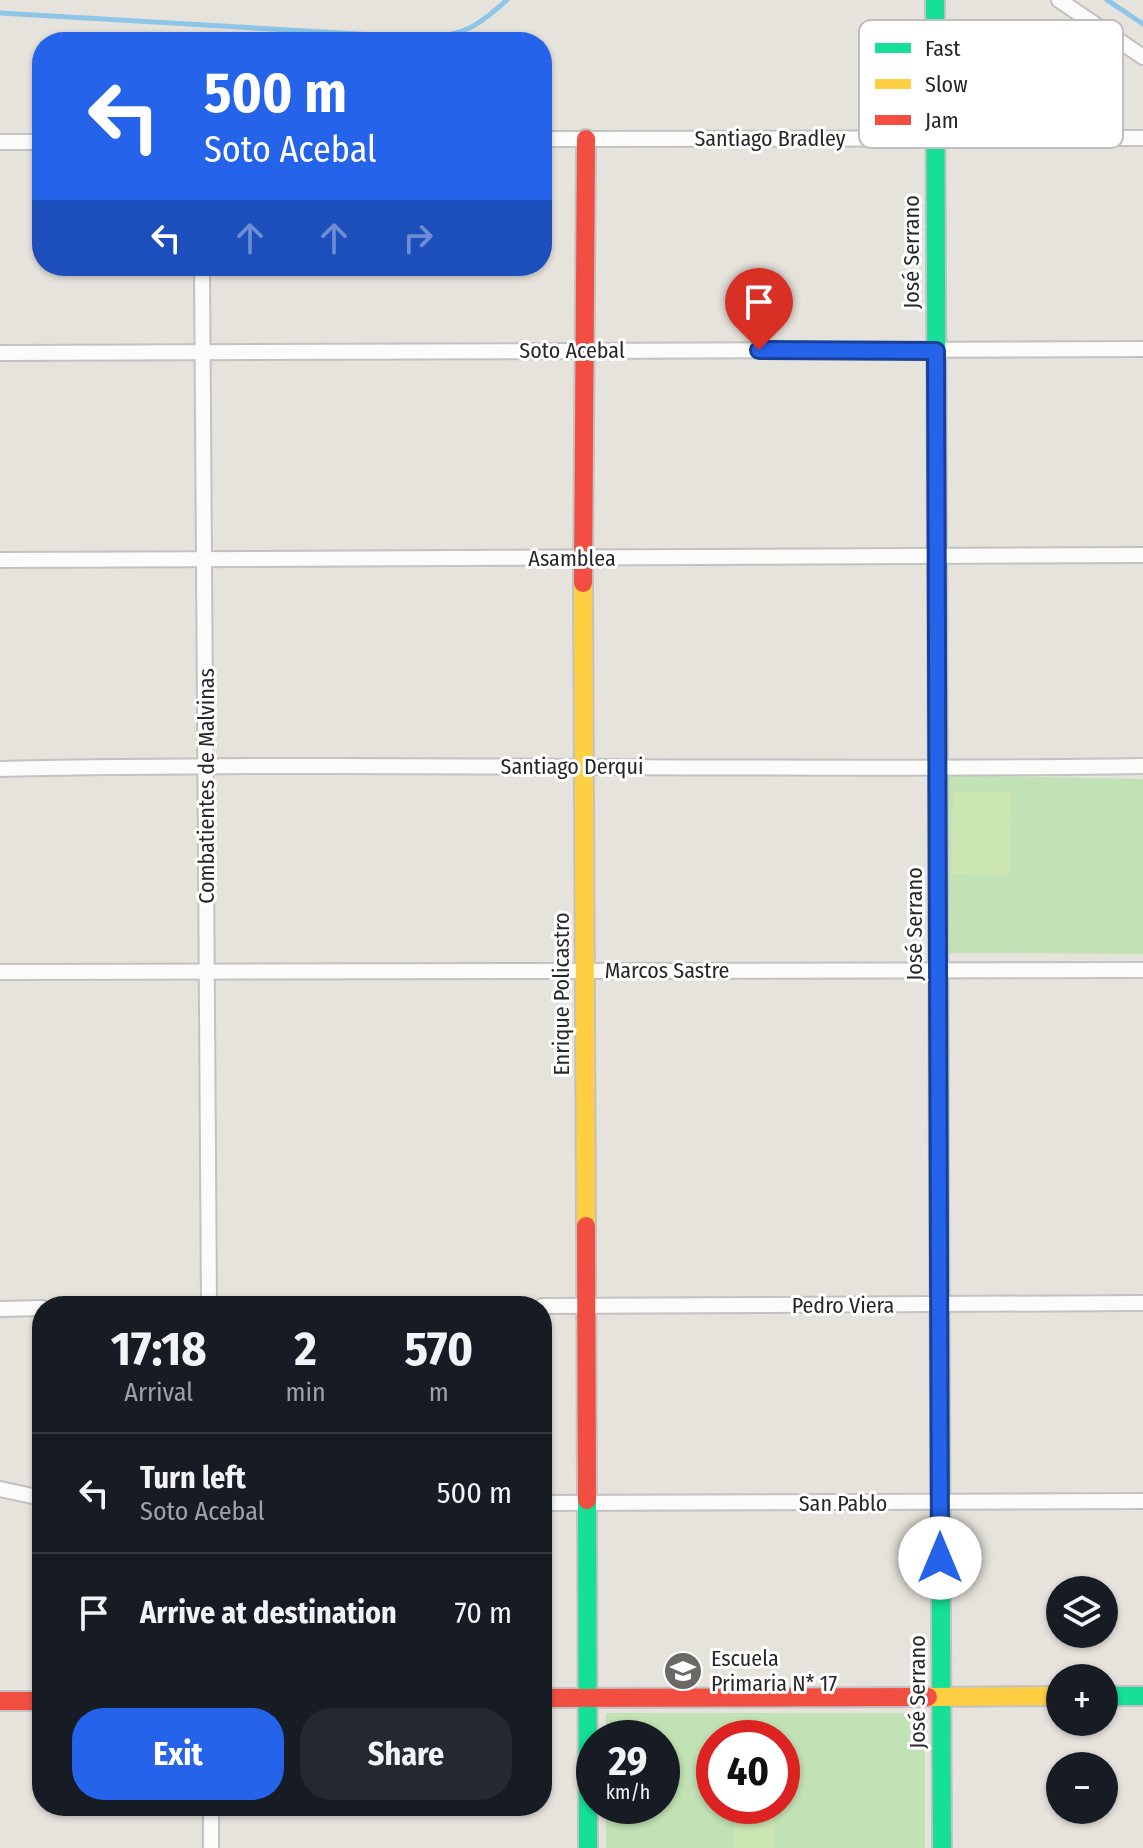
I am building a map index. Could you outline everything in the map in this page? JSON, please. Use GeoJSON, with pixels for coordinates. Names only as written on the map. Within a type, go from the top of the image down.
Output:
{"type":"FeatureCollection","features":[{"type":"Feature","properties":{"kind":"street"},"geometry":{"type":"LineString","coordinates":[[1059,0],[1088,20]]}},
{"type":"Feature","properties":{"kind":"street"},"geometry":{"type":"LineString","coordinates":[[1123,43],[1143,57]]}},
{"type":"Feature","properties":{"kind":"street","name":"Santiago Bradley"},"geometry":{"type":"LineString","coordinates":[[552,139],[859,138]]}},
{"type":"Feature","properties":{"kind":"street","name":"Enrique Policastro"},"geometry":{"type":"LineString","coordinates":[[586,139],[582,349],[588,1848]]}},
{"type":"Feature","properties":{"kind":"street"},"geometry":{"type":"LineString","coordinates":[[0,142],[32,142]]}},
{"type":"Feature","properties":{"kind":"street","name":"José Serrano"},"geometry":{"type":"LineString","coordinates":[[935,148],[942,1848]]}},
{"type":"Feature","properties":{"kind":"street","name":"Combatientes de Malvinas"},"geometry":{"type":"LineString","coordinates":[[202,276],[209,1296]]}},
{"type":"Feature","properties":{"kind":"street","name":"Soto Acebal"},"geometry":{"type":"LineString","coordinates":[[0,353],[1143,349]]}},
{"type":"Feature","properties":{"kind":"street","name":"Asamblea"},"geometry":{"type":"LineString","coordinates":[[0,560],[1143,555]]}},
{"type":"Feature","properties":{"kind":"street","name":"Santiago Derqui"},"geometry":{"type":"LineString","coordinates":[[0,769],[205,765],[585,765],[937,770],[1143,766]]}},
{"type":"Feature","properties":{"kind":"street","name":"Marcos Sastre"},"geometry":{"type":"LineString","coordinates":[[0,972],[1143,970]]}},
{"type":"Feature","properties":{"kind":"street","name":"Pedro Viera"},"geometry":{"type":"LineString","coordinates":[[552,1306],[1143,1303]]}},
{"type":"Feature","properties":{"kind":"street"},"geometry":{"type":"LineString","coordinates":[[0,1309],[32,1308]]}},
{"type":"Feature","properties":{"kind":"street"},"geometry":{"type":"LineString","coordinates":[[0,1489],[32,1496]]}},
{"type":"Feature","properties":{"kind":"street","name":"San Pablo"},"geometry":{"type":"LineString","coordinates":[[552,1503],[1143,1501]]}},
{"type":"Feature","properties":{"kind":"street"},"geometry":{"type":"LineString","coordinates":[[552,1698],[1046,1696]]}},
{"type":"Feature","properties":{"kind":"street"},"geometry":{"type":"LineString","coordinates":[[1118,1696],[1143,1696]]}},
{"type":"Feature","properties":{"kind":"street"},"geometry":{"type":"LineString","coordinates":[[0,1701],[32,1701]]}},
{"type":"Feature","properties":{"kind":"street"},"geometry":{"type":"LineString","coordinates":[[211,1816],[211,1848]]}},
{"type":"Feature","properties":{"kind":"green space"},"geometry":{"type":"Polygon","coordinates":[[[947,775],[1143,779],[1143,954],[945,953],[947,775]]]}},
{"type":"Feature","properties":{"kind":"green space"},"geometry":{"type":"Polygon","coordinates":[[[953,791],[1011,792],[1010,875],[952,874],[953,791]]]}},
{"type":"Feature","properties":{"kind":"green space"},"geometry":{"type":"Polygon","coordinates":[[[606,1713],[925,1713],[925,1848],[606,1848],[606,1824],[680,1824],[680,1720],[606,1720],[606,1713]]]}},
{"type":"Feature","properties":{"kind":"green space"},"geometry":{"type":"Polygon","coordinates":[[[734,1824],[774,1824],[774,1848],[734,1848],[734,1824]]]}},
{"type":"Feature","properties":{"kind":"waterway"},"geometry":{"type":"LineString","coordinates":[[461,32],[507,0]]}},
{"type":"Feature","properties":{"kind":"waterway"},"geometry":{"type":"LineString","coordinates":[[1107,0],[1143,24]]}},
{"type":"Feature","properties":{"kind":"waterway"},"geometry":{"type":"LineString","coordinates":[[0,13],[324,32]]}},
{"type":"Feature","properties":{"kind":"traffic: fast"},"geometry":{"type":"LineString","coordinates":[[935,0],[935,20]]}},
{"type":"Feature","properties":{"kind":"traffic: fast"},"geometry":{"type":"LineString","coordinates":[[936,148],[938,831]]}},
{"type":"Feature","properties":{"kind":"traffic: fast"},"geometry":{"type":"LineString","coordinates":[[939,1185],[942,1848]]}},
{"type":"Feature","properties":{"kind":"traffic: fast"},"geometry":{"type":"LineString","coordinates":[[587,1500],[588,1848]]}},
{"type":"Feature","properties":{"kind":"traffic: fast"},"geometry":{"type":"LineString","coordinates":[[1118,1696],[1143,1696]]}},
{"type":"Feature","properties":{"kind":"traffic: slow"},"geometry":{"type":"LineString","coordinates":[[583,583],[586,1226]]}},
{"type":"Feature","properties":{"kind":"traffic: slow"},"geometry":{"type":"LineString","coordinates":[[938,831],[939,1185]]}},
{"type":"Feature","properties":{"kind":"traffic: slow"},"geometry":{"type":"LineString","coordinates":[[928,1697],[1046,1696]]}},
{"type":"Feature","properties":{"kind":"traffic: jam"},"geometry":{"type":"LineString","coordinates":[[583,583],[586,139]]}},
{"type":"Feature","properties":{"kind":"traffic: jam"},"geometry":{"type":"LineString","coordinates":[[586,1226],[587,1500]]}},
{"type":"Feature","properties":{"kind":"traffic: jam"},"geometry":{"type":"LineString","coordinates":[[552,1698],[928,1697]]}},
{"type":"Feature","properties":{"kind":"traffic: jam"},"geometry":{"type":"LineString","coordinates":[[0,1701],[32,1701]]}},
{"type":"Feature","properties":{"kind":"place","name":"Escuela Primaria N* 17"},"geometry":{"type":"Point","coordinates":[683,1671]}},
{"type":"Feature","properties":{"kind":"route"},"geometry":{"type":"LineString","coordinates":[[759,350],[936,351],[940,1558]]}}]}
